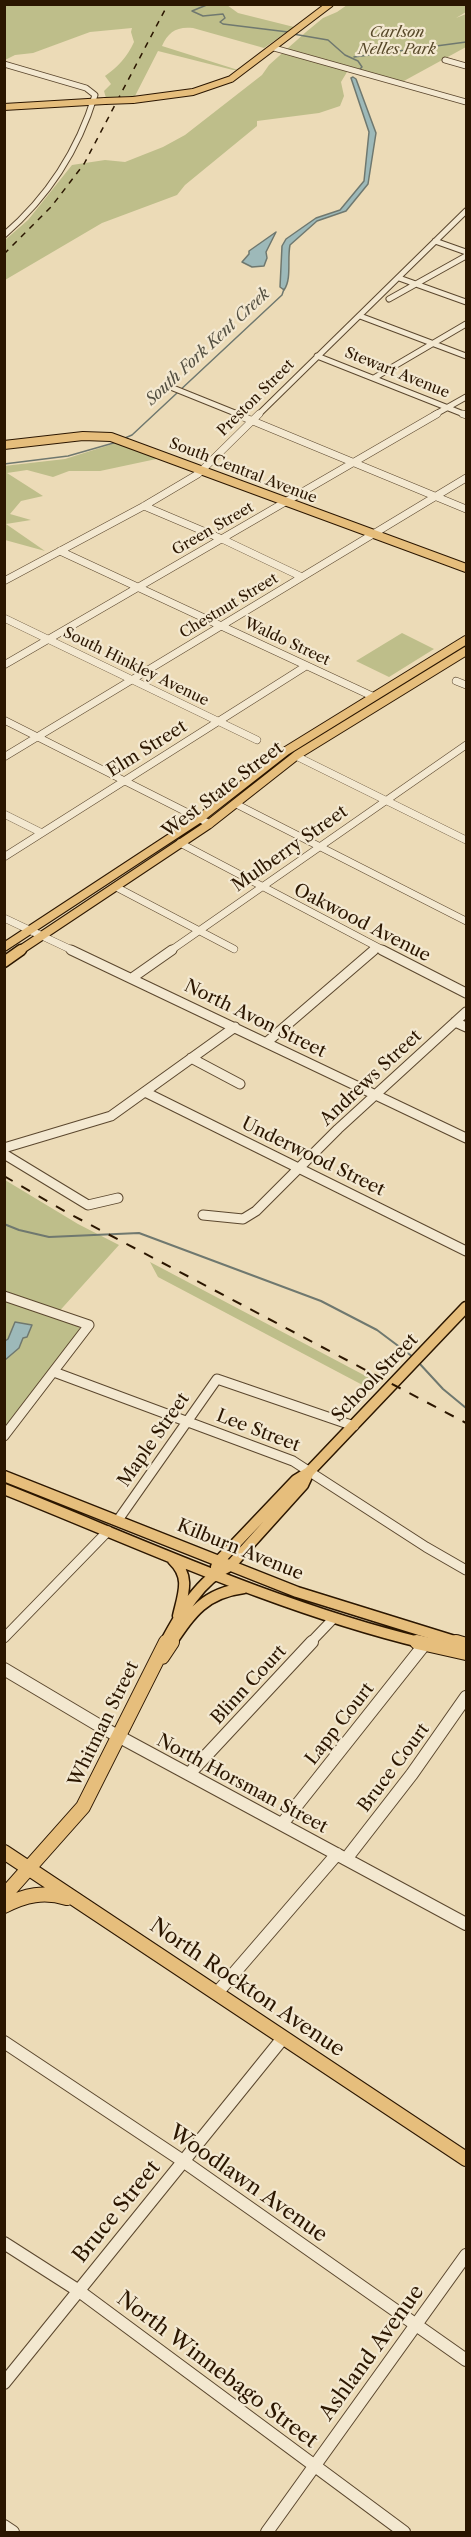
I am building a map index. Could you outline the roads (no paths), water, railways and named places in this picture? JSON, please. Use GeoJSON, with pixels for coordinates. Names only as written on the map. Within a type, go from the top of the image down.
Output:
{"type":"FeatureCollection","features":[{"type":"Feature","properties":{"kind":"main road"},"geometry":{"type":"LineString","coordinates":[[4,107],[176,96],[217,85],[241,73],[330,4]]}},
{"type":"Feature","properties":{"kind":"main road","name":"South Central Avenue"},"geometry":{"type":"LineString","coordinates":[[4,445],[83,436],[111,437],[201,469],[286,503],[466,566]]}},
{"type":"Feature","properties":{"kind":"main road","name":"West State Street"},"geometry":{"type":"LineString","coordinates":[[4,946],[199,819],[278,757],[372,696],[408,677],[466,640]]}},
{"type":"Feature","properties":{"kind":"main road","name":"West State Street"},"geometry":{"type":"LineString","coordinates":[[4,962],[40,935],[210,824],[296,756],[362,713],[433,673],[466,651]]}},
{"type":"Feature","properties":{"kind":"main road","name":"School Street"},"geometry":{"type":"LineString","coordinates":[[221,1567],[303,1485],[309,1472],[466,1307]]}},
{"type":"Feature","properties":{"kind":"main road","name":"Kilburn Avenue"},"geometry":{"type":"LineString","coordinates":[[4,1476],[188,1549],[221,1567],[254,1590],[333,1619],[424,1645],[466,1653]]}},
{"type":"Feature","properties":{"kind":"main road","name":"Kilburn Avenue"},"geometry":{"type":"LineString","coordinates":[[4,1489],[165,1554],[265,1580],[466,1644]]}},
{"type":"Feature","properties":{"kind":"main road"},"geometry":{"type":"LineString","coordinates":[[188,1549],[216,1551],[247,1539],[247,1563],[265,1580]]}},
{"type":"Feature","properties":{"kind":"main road"},"geometry":{"type":"LineString","coordinates":[[165,1554],[180,1565],[185,1575],[185,1587],[178,1618]]}},
{"type":"Feature","properties":{"kind":"main road","name":"Whitman Street"},"geometry":{"type":"LineString","coordinates":[[4,1896],[83,1807],[101,1776],[118,1736],[178,1618],[221,1567]]}},
{"type":"Feature","properties":{"kind":"main road"},"geometry":{"type":"LineString","coordinates":[[152,1669],[206,1598],[227,1589],[254,1590]]}},
{"type":"Feature","properties":{"kind":"main road","name":"North Rockton Avenue"},"geometry":{"type":"LineString","coordinates":[[4,1852],[466,2159]]}},
{"type":"Feature","properties":{"kind":"main road"},"geometry":{"type":"LineString","coordinates":[[4,1906],[42,1893],[52,1893],[82,1903]]}},
{"type":"Feature","properties":{"kind":"street"},"geometry":{"type":"LineString","coordinates":[[274,48],[466,102]]}},
{"type":"Feature","properties":{"kind":"street"},"geometry":{"type":"LineString","coordinates":[[445,60],[466,66]]}},
{"type":"Feature","properties":{"kind":"street"},"geometry":{"type":"LineString","coordinates":[[4,64],[92,91],[95,95],[84,132],[69,160],[31,209],[4,235]]}},
{"type":"Feature","properties":{"kind":"street","name":"Preston Street"},"geometry":{"type":"LineString","coordinates":[[4,581],[144,506],[198,474],[254,422],[317,356],[466,211]]}},
{"type":"Feature","properties":{"kind":"street"},"geometry":{"type":"LineString","coordinates":[[435,241],[466,254]]}},
{"type":"Feature","properties":{"kind":"street"},"geometry":{"type":"LineString","coordinates":[[389,299],[466,254]]}},
{"type":"Feature","properties":{"kind":"street"},"geometry":{"type":"LineString","coordinates":[[399,278],[466,302]]}},
{"type":"Feature","properties":{"kind":"street"},"geometry":{"type":"LineString","coordinates":[[360,316],[466,356]]}},
{"type":"Feature","properties":{"kind":"street"},"geometry":{"type":"LineString","coordinates":[[374,378],[466,324]]}},
{"type":"Feature","properties":{"kind":"street","name":"Stewart Avenue"},"geometry":{"type":"LineString","coordinates":[[317,356],[466,415]]}},
{"type":"Feature","properties":{"kind":"street"},"geometry":{"type":"LineString","coordinates":[[172,388],[466,509]]}},
{"type":"Feature","properties":{"kind":"street","name":"Green Street"},"geometry":{"type":"LineString","coordinates":[[4,665],[466,398]]}},
{"type":"Feature","properties":{"kind":"street","name":"Chestnut Street"},"geometry":{"type":"LineString","coordinates":[[4,757],[466,478]]}},
{"type":"Feature","properties":{"kind":"street"},"geometry":{"type":"LineString","coordinates":[[144,506],[222,539],[302,577]]}},
{"type":"Feature","properties":{"kind":"street","name":"Waldo Street"},"geometry":{"type":"LineString","coordinates":[[60,552],[372,696]]}},
{"type":"Feature","properties":{"kind":"street","name":"South Hinkley Avenue"},"geometry":{"type":"LineString","coordinates":[[4,618],[257,740]]}},
{"type":"Feature","properties":{"kind":"street","name":"Elm Street"},"geometry":{"type":"LineString","coordinates":[[4,856],[306,666]]}},
{"type":"Feature","properties":{"kind":"street"},"geometry":{"type":"LineString","coordinates":[[456,681],[466,686]]}},
{"type":"Feature","properties":{"kind":"street"},"geometry":{"type":"LineString","coordinates":[[4,720],[210,824]]}},
{"type":"Feature","properties":{"kind":"street","name":"Mulberry Street"},"geometry":{"type":"LineString","coordinates":[[132,978],[466,745]]}},
{"type":"Feature","properties":{"kind":"street"},"geometry":{"type":"LineString","coordinates":[[296,756],[466,840]]}},
{"type":"Feature","properties":{"kind":"street"},"geometry":{"type":"LineString","coordinates":[[236,804],[466,921]]}},
{"type":"Feature","properties":{"kind":"street"},"geometry":{"type":"LineString","coordinates":[[4,814],[42,833]]}},
{"type":"Feature","properties":{"kind":"street","name":"Oakwood Avenue"},"geometry":{"type":"LineString","coordinates":[[180,843],[260,887],[466,993]]}},
{"type":"Feature","properties":{"kind":"street"},"geometry":{"type":"LineString","coordinates":[[116,887],[234,949]]}},
{"type":"Feature","properties":{"kind":"street","name":"North Avon Street"},"geometry":{"type":"LineString","coordinates":[[4,918],[466,1138]]}},
{"type":"Feature","properties":{"kind":"street"},"geometry":{"type":"LineString","coordinates":[[267,1042],[377,947]]}},
{"type":"Feature","properties":{"kind":"street","name":"Andrews Street"},"geometry":{"type":"LineString","coordinates":[[203,1215],[243,1219],[249,1217],[466,1012]]}},
{"type":"Feature","properties":{"kind":"street"},"geometry":{"type":"LineString","coordinates":[[455,1022],[466,1027]]}},
{"type":"Feature","properties":{"kind":"street"},"geometry":{"type":"LineString","coordinates":[[4,1148],[111,1116],[235,1027]]}},
{"type":"Feature","properties":{"kind":"street"},"geometry":{"type":"LineString","coordinates":[[191,1058],[240,1084]]}},
{"type":"Feature","properties":{"kind":"street","name":"Underwood Street"},"geometry":{"type":"LineString","coordinates":[[146,1092],[466,1251]]}},
{"type":"Feature","properties":{"kind":"street"},"geometry":{"type":"LineString","coordinates":[[4,1154],[88,1205],[118,1198]]}},
{"type":"Feature","properties":{"kind":"street"},"geometry":{"type":"LineString","coordinates":[[4,1296],[89,1325],[4,1436]]}},
{"type":"Feature","properties":{"kind":"street","name":"Lee Street"},"geometry":{"type":"LineString","coordinates":[[54,1372],[293,1461],[426,1547],[466,1570]]}},
{"type":"Feature","properties":{"kind":"street","name":"Maple Street"},"geometry":{"type":"LineString","coordinates":[[118,1520],[217,1379],[261,1392],[354,1426]]}},
{"type":"Feature","properties":{"kind":"street"},"geometry":{"type":"LineString","coordinates":[[4,1638],[108,1531]]}},
{"type":"Feature","properties":{"kind":"street","name":"Blinn Court"},"geometry":{"type":"LineString","coordinates":[[189,1774],[333,1619]]}},
{"type":"Feature","properties":{"kind":"street","name":"Lapp Court"},"geometry":{"type":"LineString","coordinates":[[282,1824],[424,1645]]}},
{"type":"Feature","properties":{"kind":"street","name":"North Horsman Street"},"geometry":{"type":"LineString","coordinates":[[4,1669],[118,1736],[466,1924]]}},
{"type":"Feature","properties":{"kind":"street","name":"Bruce Court"},"geometry":{"type":"LineString","coordinates":[[341,1856],[412,1774],[466,1697]]}},
{"type":"Feature","properties":{"kind":"street"},"geometry":{"type":"LineString","coordinates":[[217,1993],[341,1856]]}},
{"type":"Feature","properties":{"kind":"street","name":"Bruce Street"},"geometry":{"type":"LineString","coordinates":[[4,2384],[283,2038]]}},
{"type":"Feature","properties":{"kind":"street","name":"Woodlawn Avenue"},"geometry":{"type":"LineString","coordinates":[[4,2042],[183,2161],[466,2360]]}},
{"type":"Feature","properties":{"kind":"street","name":"North Winnebago Street"},"geometry":{"type":"LineString","coordinates":[[4,2243],[79,2291],[404,2532]]}},
{"type":"Feature","properties":{"kind":"street","name":"Ashland Avenue"},"geometry":{"type":"LineString","coordinates":[[267,2532],[466,2255]]}},
{"type":"Feature","properties":{"kind":"street"},"geometry":{"type":"LineString","coordinates":[[4,2526],[13,2532]]}},
{"type":"Feature","properties":{"kind":"water"},"geometry":{"type":"Polygon","coordinates":[[[351,78],[356,79],[376,133],[368,184],[346,211],[317,221],[290,245],[289,275],[284,290],[280,287],[282,246],[286,239],[316,218],[340,210],[364,181],[369,132],[351,78]]]}},
{"type":"Feature","properties":{"kind":"water"},"geometry":{"type":"Polygon","coordinates":[[[276,232],[266,252],[267,258],[264,266],[252,267],[242,262],[249,251],[276,232]]]}},
{"type":"Feature","properties":{"kind":"water"},"geometry":{"type":"Polygon","coordinates":[[[15,1322],[32,1325],[19,1348],[5,1360],[5,1341],[15,1322]]]}},
{"type":"Feature","properties":{"kind":"waterway","name":"South Fork Kent Creek"},"geometry":{"type":"LineString","coordinates":[[209,4],[192,11],[203,16],[223,14],[225,18],[220,22],[223,24],[288,32]]}},
{"type":"Feature","properties":{"kind":"waterway","name":"South Fork Kent Creek"},"geometry":{"type":"LineString","coordinates":[[293,34],[328,40],[345,55],[358,61],[362,67],[360,69]]}},
{"type":"Feature","properties":{"kind":"waterway"},"geometry":{"type":"LineString","coordinates":[[354,57],[466,42]]}},
{"type":"Feature","properties":{"kind":"waterway","name":"South Fork Kent Creek"},"geometry":{"type":"LineString","coordinates":[[125,438],[132,435],[282,295],[284,289]]}},
{"type":"Feature","properties":{"kind":"waterway","name":"South Fork Kent Creek"},"geometry":{"type":"LineString","coordinates":[[4,464],[68,456],[117,442]]}},
{"type":"Feature","properties":{"kind":"waterway"},"geometry":{"type":"LineString","coordinates":[[4,1224],[49,1237],[139,1233],[321,1301],[377,1330],[413,1357]]}},
{"type":"Feature","properties":{"kind":"waterway"},"geometry":{"type":"LineString","coordinates":[[419,1363],[443,1389],[466,1408]]}},
{"type":"Feature","properties":{"kind":"railway"},"geometry":{"type":"LineString","coordinates":[[4,254],[51,207],[84,164],[168,4]]}},
{"type":"Feature","properties":{"kind":"railway"},"geometry":{"type":"LineString","coordinates":[[4,1176],[68,1213],[466,1423]]}},
{"type":"Feature","properties":{"kind":"park label","name":"Carlson Nelles Park"},"geometry":{"type":"Point","coordinates":[397,42]}}]}
